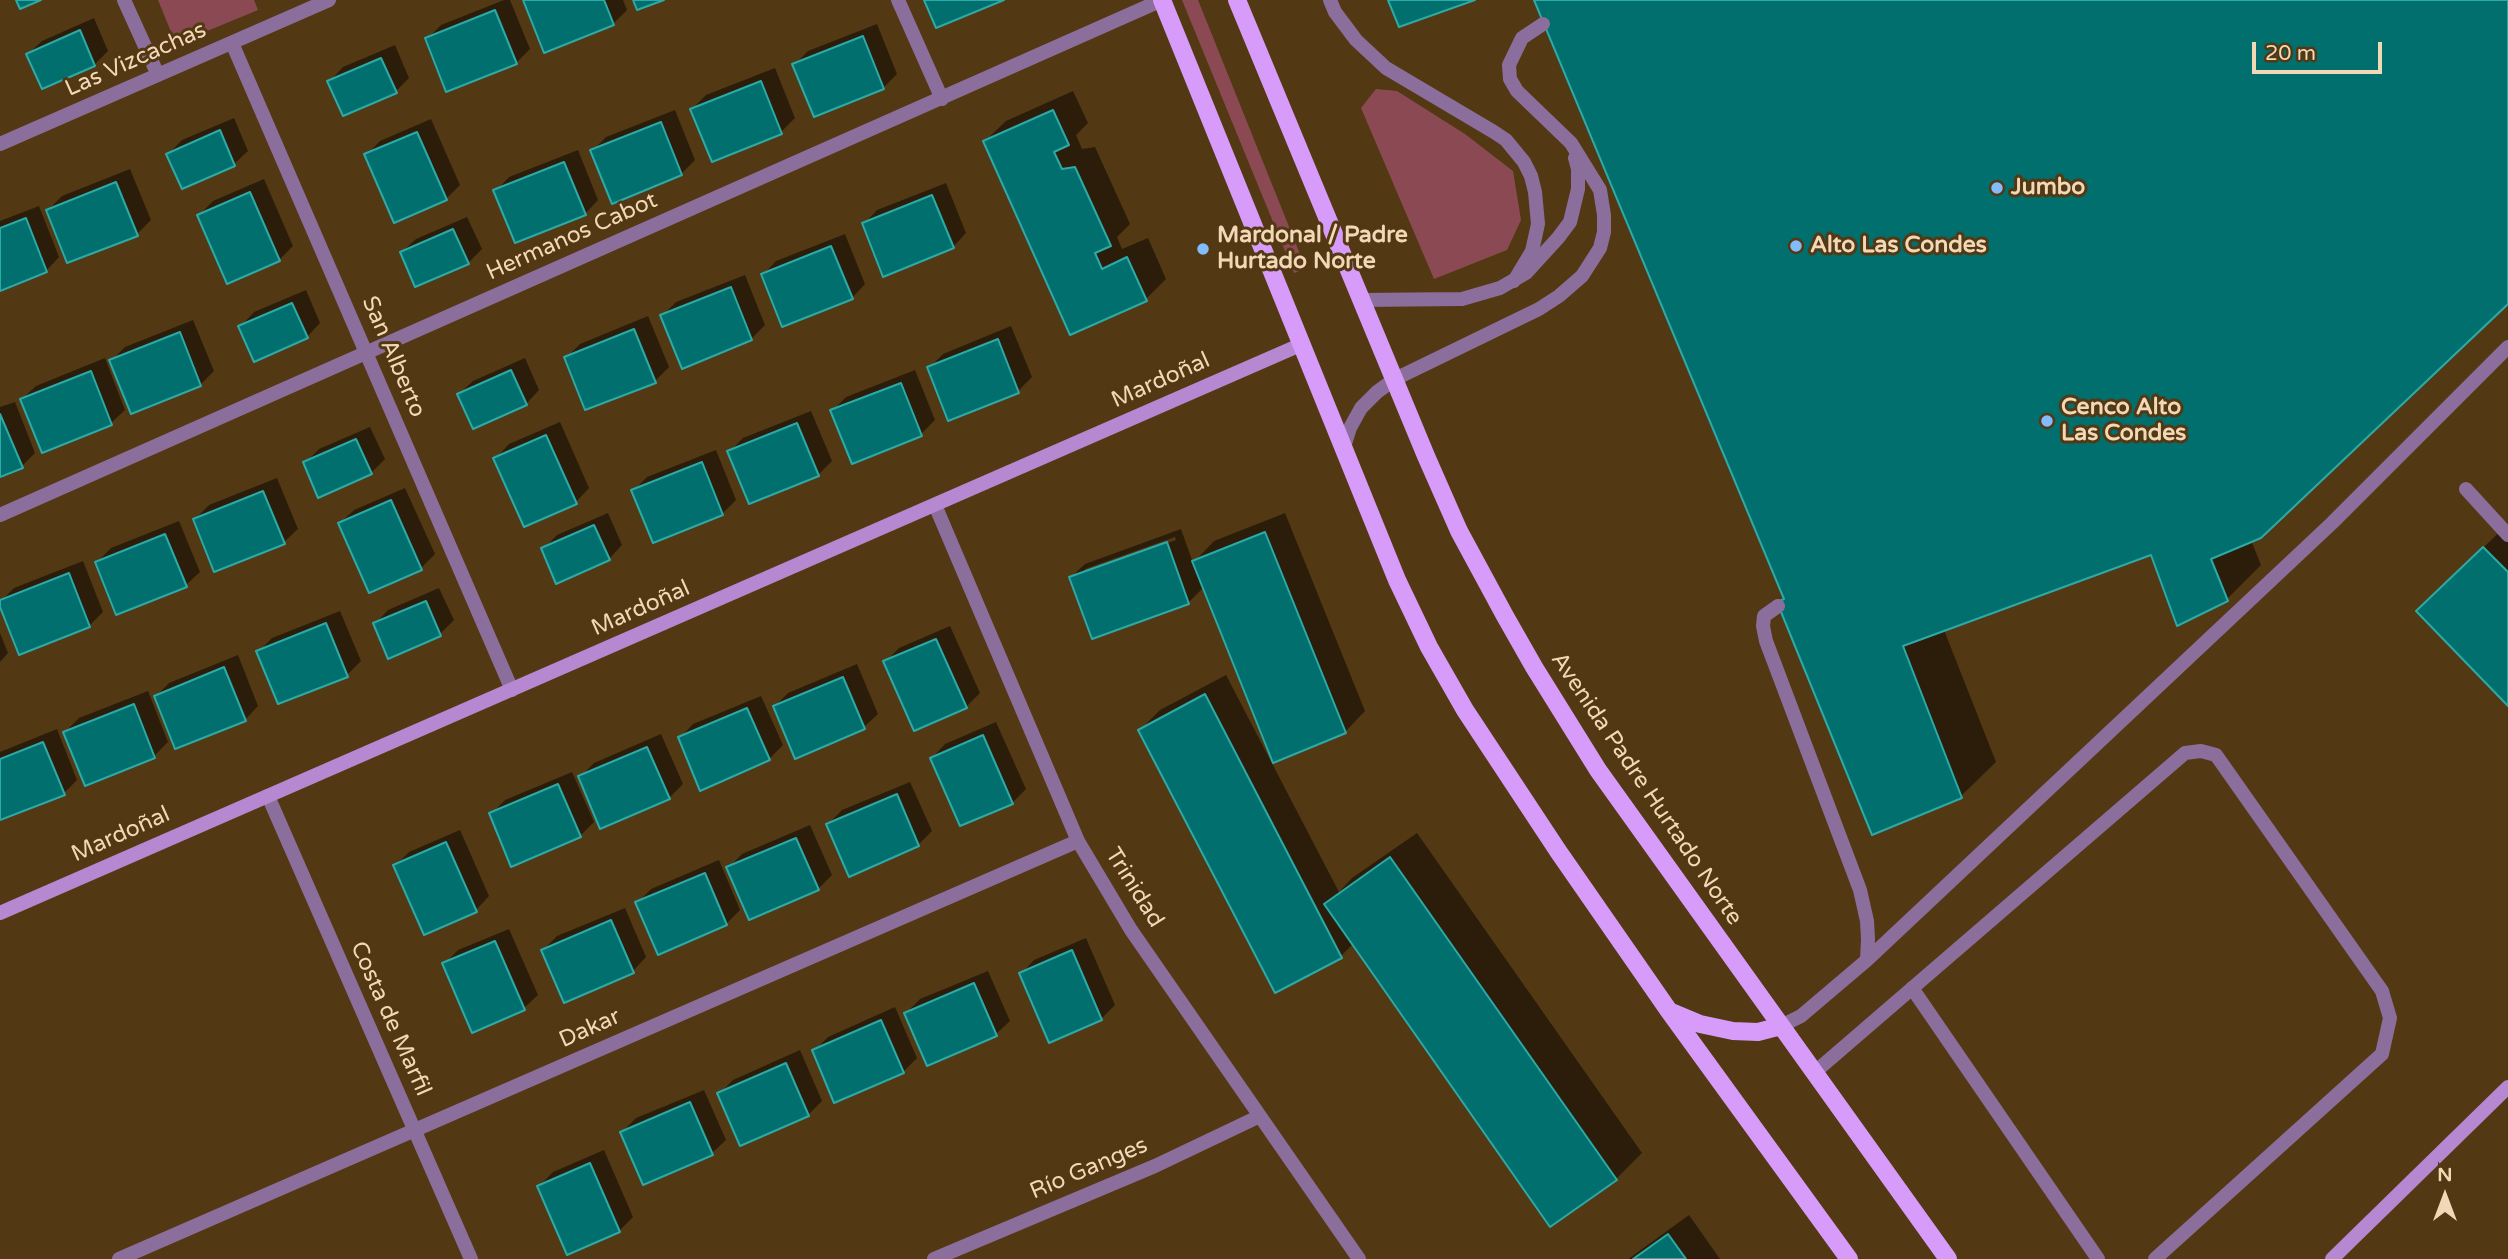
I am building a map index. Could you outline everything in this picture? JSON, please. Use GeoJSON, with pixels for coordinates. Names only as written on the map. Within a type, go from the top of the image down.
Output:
{"type":"FeatureCollection","features":[{"type":"Feature","properties":{"kind":"main road"},"geometry":{"type":"LineString","coordinates":[[1162,0],[1300,345],[1413,616],[1458,699],[1523,800],[1669,1011],[1849,1259]]}},
{"type":"Feature","properties":{"kind":"main road","name":"Avenida Padre Hurtado Norte"},"geometry":{"type":"LineString","coordinates":[[1237,0],[1360,300],[1459,531],[1534,667],[1598,770],[1948,1259]]}},
{"type":"Feature","properties":{"kind":"main road"},"geometry":{"type":"LineString","coordinates":[[1669,1011],[1700,1024],[1733,1031],[1758,1032],[1781,1026]]}},
{"type":"Feature","properties":{"kind":"street"},"geometry":{"type":"LineString","coordinates":[[124,0],[158,75]]}},
{"type":"Feature","properties":{"kind":"street","name":"Las Vizcachas"},"geometry":{"type":"LineString","coordinates":[[0,144],[232,43],[308,4],[329,0]]}},
{"type":"Feature","properties":{"kind":"street"},"geometry":{"type":"LineString","coordinates":[[898,0],[942,99]]}},
{"type":"Feature","properties":{"kind":"street","name":"Hermanos Cabot"},"geometry":{"type":"LineString","coordinates":[[0,515],[1162,0]]}},
{"type":"Feature","properties":{"kind":"street"},"geometry":{"type":"LineString","coordinates":[[1329,0],[1356,40],[1385,68],[1494,132],[1517,152],[1524,162],[1535,192],[1538,224],[1532,251],[1514,281]]}},
{"type":"Feature","properties":{"kind":"street"},"geometry":{"type":"LineString","coordinates":[[1343,450],[1350,428],[1362,408],[1377,392],[1395,379],[1539,309],[1574,284],[1600,248],[1605,232],[1605,215],[1600,190],[1571,143],[1517,91],[1510,79],[1509,65],[1522,38],[1543,24]]}},
{"type":"Feature","properties":{"kind":"street","name":"San Alberto"},"geometry":{"type":"LineString","coordinates":[[232,43],[512,690]]}},
{"type":"Feature","properties":{"kind":"street"},"geometry":{"type":"LineString","coordinates":[[1360,300],[1462,299],[1484,294],[1514,281],[1539,261],[1570,222],[1578,189],[1578,169],[1571,143]]}},
{"type":"Feature","properties":{"kind":"street","name":"Mardoñal"},"geometry":{"type":"LineString","coordinates":[[0,913],[1300,345]]}},
{"type":"Feature","properties":{"kind":"street"},"geometry":{"type":"LineString","coordinates":[[1781,1026],[1801,1016],[1867,960],[2332,523],[2508,347]]}},
{"type":"Feature","properties":{"kind":"street"},"geometry":{"type":"LineString","coordinates":[[2466,489],[2508,534]]}},
{"type":"Feature","properties":{"kind":"street","name":"Trinidad"},"geometry":{"type":"LineString","coordinates":[[935,505],[1078,841],[1131,930],[1359,1259]]}},
{"type":"Feature","properties":{"kind":"street"},"geometry":{"type":"LineString","coordinates":[[1778,606],[1765,616],[1763,626],[1766,641],[1860,890],[1867,921],[1867,960]]}},
{"type":"Feature","properties":{"kind":"street"},"geometry":{"type":"LineString","coordinates":[[1815,1072],[2185,752],[2201,751],[2216,755],[2382,991],[2390,1018],[2382,1054],[2155,1259]]}},
{"type":"Feature","properties":{"kind":"street","name":"Costa de Marfil"},"geometry":{"type":"LineString","coordinates":[[268,796],[471,1259]]}},
{"type":"Feature","properties":{"kind":"street","name":"Dakar"},"geometry":{"type":"LineString","coordinates":[[119,1259],[1078,841]]}},
{"type":"Feature","properties":{"kind":"street"},"geometry":{"type":"LineString","coordinates":[[1912,988],[2098,1259]]}},
{"type":"Feature","properties":{"kind":"street"},"geometry":{"type":"LineString","coordinates":[[2332,1259],[2508,1087]]}},
{"type":"Feature","properties":{"kind":"street","name":"Río Ganges"},"geometry":{"type":"LineString","coordinates":[[934,1259],[1154,1166],[1260,1116]]}},
{"type":"Feature","properties":{"kind":"shaded area"},"geometry":{"type":"Polygon","coordinates":[[[158,0],[254,0],[258,10],[176,44],[158,0]]]}},
{"type":"Feature","properties":{"kind":"shaded area"},"geometry":{"type":"Polygon","coordinates":[[[1182,0],[1198,0],[1306,269],[1294,273],[1182,0]]]}},
{"type":"Feature","properties":{"kind":"shaded area"},"geometry":{"type":"Polygon","coordinates":[[[1376,89],[1397,91],[1465,134],[1513,171],[1521,220],[1507,250],[1434,279],[1361,108],[1376,89]]]}},
{"type":"Feature","properties":{"kind":"building"},"geometry":{"type":"Polygon","coordinates":[[[16,0],[41,0],[20,9],[16,0]]]}},
{"type":"Feature","properties":{"kind":"building"},"geometry":{"type":"Polygon","coordinates":[[[523,0],[604,0],[614,25],[544,53],[523,0]]]}},
{"type":"Feature","properties":{"kind":"building"},"geometry":{"type":"Polygon","coordinates":[[[633,0],[664,0],[637,10],[633,0]]]}},
{"type":"Feature","properties":{"kind":"building"},"geometry":{"type":"Polygon","coordinates":[[[924,0],[1004,0],[936,28],[924,0]]]}},
{"type":"Feature","properties":{"kind":"building"},"geometry":{"type":"Polygon","coordinates":[[[1388,0],[1475,0],[1399,27],[1388,0]]]}},
{"type":"Feature","properties":{"kind":"building","name":"Cenco Alto Las Condes"},"geometry":{"type":"Polygon","coordinates":[[[1534,0],[2508,0],[2508,304],[2261,538],[2211,559],[2228,601],[2177,626],[2151,555],[1903,646],[1962,798],[1872,835],[1777,602],[1784,599],[1534,0]]]}},
{"type":"Feature","properties":{"kind":"building"},"geometry":{"type":"Polygon","coordinates":[[[495,10],[517,64],[446,92],[425,38],[495,10]]]}},
{"type":"Feature","properties":{"kind":"building"},"geometry":{"type":"Polygon","coordinates":[[[80,30],[95,66],[42,89],[26,54],[80,30]]]}},
{"type":"Feature","properties":{"kind":"building"},"geometry":{"type":"Polygon","coordinates":[[[863,36],[884,89],[814,117],[792,64],[863,36]]]}},
{"type":"Feature","properties":{"kind":"building"},"geometry":{"type":"Polygon","coordinates":[[[381,58],[397,93],[343,116],[327,81],[381,58]]]}},
{"type":"Feature","properties":{"kind":"building"},"geometry":{"type":"Polygon","coordinates":[[[761,81],[782,134],[712,162],[690,109],[761,81]]]}},
{"type":"Feature","properties":{"kind":"building"},"geometry":{"type":"Polygon","coordinates":[[[1053,110],[1069,145],[1054,152],[1062,169],[1075,167],[1111,246],[1095,253],[1102,269],[1127,257],[1147,301],[1070,335],[983,141],[1053,110]]]}},
{"type":"Feature","properties":{"kind":"building"},"geometry":{"type":"Polygon","coordinates":[[[661,122],[682,175],[612,204],[590,150],[661,122]]]}},
{"type":"Feature","properties":{"kind":"building"},"geometry":{"type":"Polygon","coordinates":[[[220,130],[235,166],[182,189],[166,154],[220,130]]]}},
{"type":"Feature","properties":{"kind":"building"},"geometry":{"type":"Polygon","coordinates":[[[417,132],[447,200],[394,223],[364,154],[417,132]]]}},
{"type":"Feature","properties":{"kind":"building"},"geometry":{"type":"Polygon","coordinates":[[[564,162],[586,215],[515,243],[493,190],[564,162]]]}},
{"type":"Feature","properties":{"kind":"building"},"geometry":{"type":"Polygon","coordinates":[[[116,182],[138,236],[67,263],[46,210],[116,182]]]}},
{"type":"Feature","properties":{"kind":"building"},"geometry":{"type":"Polygon","coordinates":[[[250,192],[280,261],[227,284],[197,215],[250,192]]]}},
{"type":"Feature","properties":{"kind":"building"},"geometry":{"type":"Polygon","coordinates":[[[932,195],[954,248],[883,277],[862,223],[932,195]]]}},
{"type":"Feature","properties":{"kind":"building"},"geometry":{"type":"Polygon","coordinates":[[[26,218],[47,272],[0,291],[0,228],[26,218]]]}},
{"type":"Feature","properties":{"kind":"building"},"geometry":{"type":"Polygon","coordinates":[[[453,229],[469,264],[415,287],[400,252],[453,229]]]}},
{"type":"Feature","properties":{"kind":"building"},"geometry":{"type":"Polygon","coordinates":[[[831,246],[853,299],[782,327],[761,274],[831,246]]]}},
{"type":"Feature","properties":{"kind":"building"},"geometry":{"type":"Polygon","coordinates":[[[731,287],[752,340],[682,369],[660,315],[731,287]]]}},
{"type":"Feature","properties":{"kind":"building"},"geometry":{"type":"Polygon","coordinates":[[[292,303],[308,338],[254,362],[238,326],[292,303]]]}},
{"type":"Feature","properties":{"kind":"building"},"geometry":{"type":"Polygon","coordinates":[[[634,329],[656,383],[585,410],[564,357],[634,329]]]}},
{"type":"Feature","properties":{"kind":"building"},"geometry":{"type":"Polygon","coordinates":[[[180,332],[201,386],[131,414],[109,360],[180,332]]]}},
{"type":"Feature","properties":{"kind":"building"},"geometry":{"type":"Polygon","coordinates":[[[998,339],[1019,393],[948,421],[927,367],[998,339]]]}},
{"type":"Feature","properties":{"kind":"building"},"geometry":{"type":"Polygon","coordinates":[[[511,370],[527,405],[473,429],[457,394],[511,370]]]}},
{"type":"Feature","properties":{"kind":"building"},"geometry":{"type":"Polygon","coordinates":[[[91,371],[112,425],[42,453],[20,399],[91,371]]]}},
{"type":"Feature","properties":{"kind":"building"},"geometry":{"type":"Polygon","coordinates":[[[901,383],[922,436],[852,464],[830,410],[901,383]]]}},
{"type":"Feature","properties":{"kind":"building"},"geometry":{"type":"Polygon","coordinates":[[[0,414],[23,468],[0,477],[0,414]]]}},
{"type":"Feature","properties":{"kind":"building"},"geometry":{"type":"Polygon","coordinates":[[[797,423],[819,476],[749,504],[727,451],[797,423]]]}},
{"type":"Feature","properties":{"kind":"building"},"geometry":{"type":"Polygon","coordinates":[[[546,435],[577,504],[524,527],[493,458],[546,435]]]}},
{"type":"Feature","properties":{"kind":"building"},"geometry":{"type":"Polygon","coordinates":[[[356,439],[372,474],[318,498],[303,462],[356,439]]]}},
{"type":"Feature","properties":{"kind":"building"},"geometry":{"type":"Polygon","coordinates":[[[702,462],[723,515],[653,543],[631,490],[702,462]]]}},
{"type":"Feature","properties":{"kind":"building"},"geometry":{"type":"Polygon","coordinates":[[[263,491],[285,544],[214,572],[193,519],[263,491]]]}},
{"type":"Feature","properties":{"kind":"building"},"geometry":{"type":"Polygon","coordinates":[[[391,500],[422,570],[369,593],[338,523],[391,500]]]}},
{"type":"Feature","properties":{"kind":"building"},"geometry":{"type":"Polygon","coordinates":[[[594,525],[610,560],[556,584],[541,548],[594,525]]]}},
{"type":"Feature","properties":{"kind":"building"},"geometry":{"type":"Polygon","coordinates":[[[1265,532],[1346,733],[1273,763],[1192,561],[1265,532]]]}},
{"type":"Feature","properties":{"kind":"building"},"geometry":{"type":"Polygon","coordinates":[[[165,534],[187,587],[116,615],[95,562],[165,534]]]}},
{"type":"Feature","properties":{"kind":"building"},"geometry":{"type":"Polygon","coordinates":[[[1167,542],[1189,604],[1092,639],[1069,577],[1167,542]]]}},
{"type":"Feature","properties":{"kind":"building"},"geometry":{"type":"Polygon","coordinates":[[[2483,547],[2508,572],[2508,706],[2416,611],[2483,547]]]}},
{"type":"Feature","properties":{"kind":"building"},"geometry":{"type":"Polygon","coordinates":[[[69,573],[90,627],[19,655],[0,607],[0,600],[69,573]]]}},
{"type":"Feature","properties":{"kind":"building"},"geometry":{"type":"Polygon","coordinates":[[[426,601],[441,636],[388,659],[373,623],[426,601]]]}},
{"type":"Feature","properties":{"kind":"building"},"geometry":{"type":"Polygon","coordinates":[[[326,623],[348,677],[278,704],[256,651],[326,623]]]}},
{"type":"Feature","properties":{"kind":"building"},"geometry":{"type":"Polygon","coordinates":[[[936,639],[967,708],[914,731],[883,661],[936,639]]]}},
{"type":"Feature","properties":{"kind":"building"},"geometry":{"type":"Polygon","coordinates":[[[224,667],[246,721],[175,749],[154,696],[224,667]]]}},
{"type":"Feature","properties":{"kind":"building"},"geometry":{"type":"Polygon","coordinates":[[[843,677],[865,729],[795,759],[773,706],[843,677]]]}},
{"type":"Feature","properties":{"kind":"building"},"geometry":{"type":"Polygon","coordinates":[[[1205,694],[1342,958],[1275,993],[1138,730],[1205,694]]]}},
{"type":"Feature","properties":{"kind":"building"},"geometry":{"type":"Polygon","coordinates":[[[134,704],[155,758],[85,786],[63,732],[134,704]]]}},
{"type":"Feature","properties":{"kind":"building"},"geometry":{"type":"Polygon","coordinates":[[[747,708],[770,760],[700,791],[678,737],[747,708]]]}},
{"type":"Feature","properties":{"kind":"building"},"geometry":{"type":"Polygon","coordinates":[[[983,735],[1013,804],[960,826],[930,758],[983,735]]]}},
{"type":"Feature","properties":{"kind":"building"},"geometry":{"type":"Polygon","coordinates":[[[43,742],[65,795],[0,820],[0,759],[43,742]]]}},
{"type":"Feature","properties":{"kind":"building"},"geometry":{"type":"Polygon","coordinates":[[[647,747],[670,799],[600,829],[578,776],[647,747]]]}},
{"type":"Feature","properties":{"kind":"building"},"geometry":{"type":"Polygon","coordinates":[[[558,784],[581,837],[511,867],[489,813],[558,784]]]}},
{"type":"Feature","properties":{"kind":"building"},"geometry":{"type":"Polygon","coordinates":[[[897,794],[919,846],[849,877],[826,824],[897,794]]]}},
{"type":"Feature","properties":{"kind":"building"},"geometry":{"type":"Polygon","coordinates":[[[796,838],[819,890],[749,920],[726,867],[796,838]]]}},
{"type":"Feature","properties":{"kind":"building"},"geometry":{"type":"Polygon","coordinates":[[[446,842],[477,912],[424,935],[393,865],[446,842]]]}},
{"type":"Feature","properties":{"kind":"building"},"geometry":{"type":"Polygon","coordinates":[[[1390,857],[1617,1180],[1550,1227],[1324,904],[1390,857]]]}},
{"type":"Feature","properties":{"kind":"building"},"geometry":{"type":"Polygon","coordinates":[[[705,873],[727,925],[658,955],[635,902],[705,873]]]}},
{"type":"Feature","properties":{"kind":"building"},"geometry":{"type":"Polygon","coordinates":[[[611,920],[634,973],[564,1003],[541,950],[611,920]]]}},
{"type":"Feature","properties":{"kind":"building"},"geometry":{"type":"Polygon","coordinates":[[[495,941],[525,1010],[472,1033],[442,963],[495,941]]]}},
{"type":"Feature","properties":{"kind":"building"},"geometry":{"type":"Polygon","coordinates":[[[1072,950],[1102,1020],[1049,1043],[1019,973],[1072,950]]]}},
{"type":"Feature","properties":{"kind":"building"},"geometry":{"type":"Polygon","coordinates":[[[974,983],[997,1036],[927,1066],[904,1013],[974,983]]]}},
{"type":"Feature","properties":{"kind":"building"},"geometry":{"type":"Polygon","coordinates":[[[881,1020],[904,1073],[834,1103],[812,1050],[881,1020]]]}},
{"type":"Feature","properties":{"kind":"building"},"geometry":{"type":"Polygon","coordinates":[[[786,1063],[809,1116],[740,1146],[717,1093],[786,1063]]]}},
{"type":"Feature","properties":{"kind":"building"},"geometry":{"type":"Polygon","coordinates":[[[690,1102],[713,1155],[643,1185],[620,1132],[690,1102]]]}},
{"type":"Feature","properties":{"kind":"building"},"geometry":{"type":"Polygon","coordinates":[[[590,1163],[620,1232],[567,1255],[537,1186],[590,1163]]]}},
{"type":"Feature","properties":{"kind":"building"},"geometry":{"type":"Polygon","coordinates":[[[1668,1234],[1686,1259],[1633,1259],[1668,1234]]]}},
{"type":"Feature","properties":{"kind":"place","name":"Jumbo"},"geometry":{"type":"Point","coordinates":[1997,188]}},
{"type":"Feature","properties":{"kind":"place","name":"Alto Las Condes"},"geometry":{"type":"Point","coordinates":[1796,246]}},
{"type":"Feature","properties":{"kind":"place","name":"Mardonal / Padre Hurtado Norte"},"geometry":{"type":"Point","coordinates":[1203,249]}},
{"type":"Feature","properties":{"kind":"place","name":"Cenco Alto Las Condes"},"geometry":{"type":"Point","coordinates":[2047,421]}}]}
